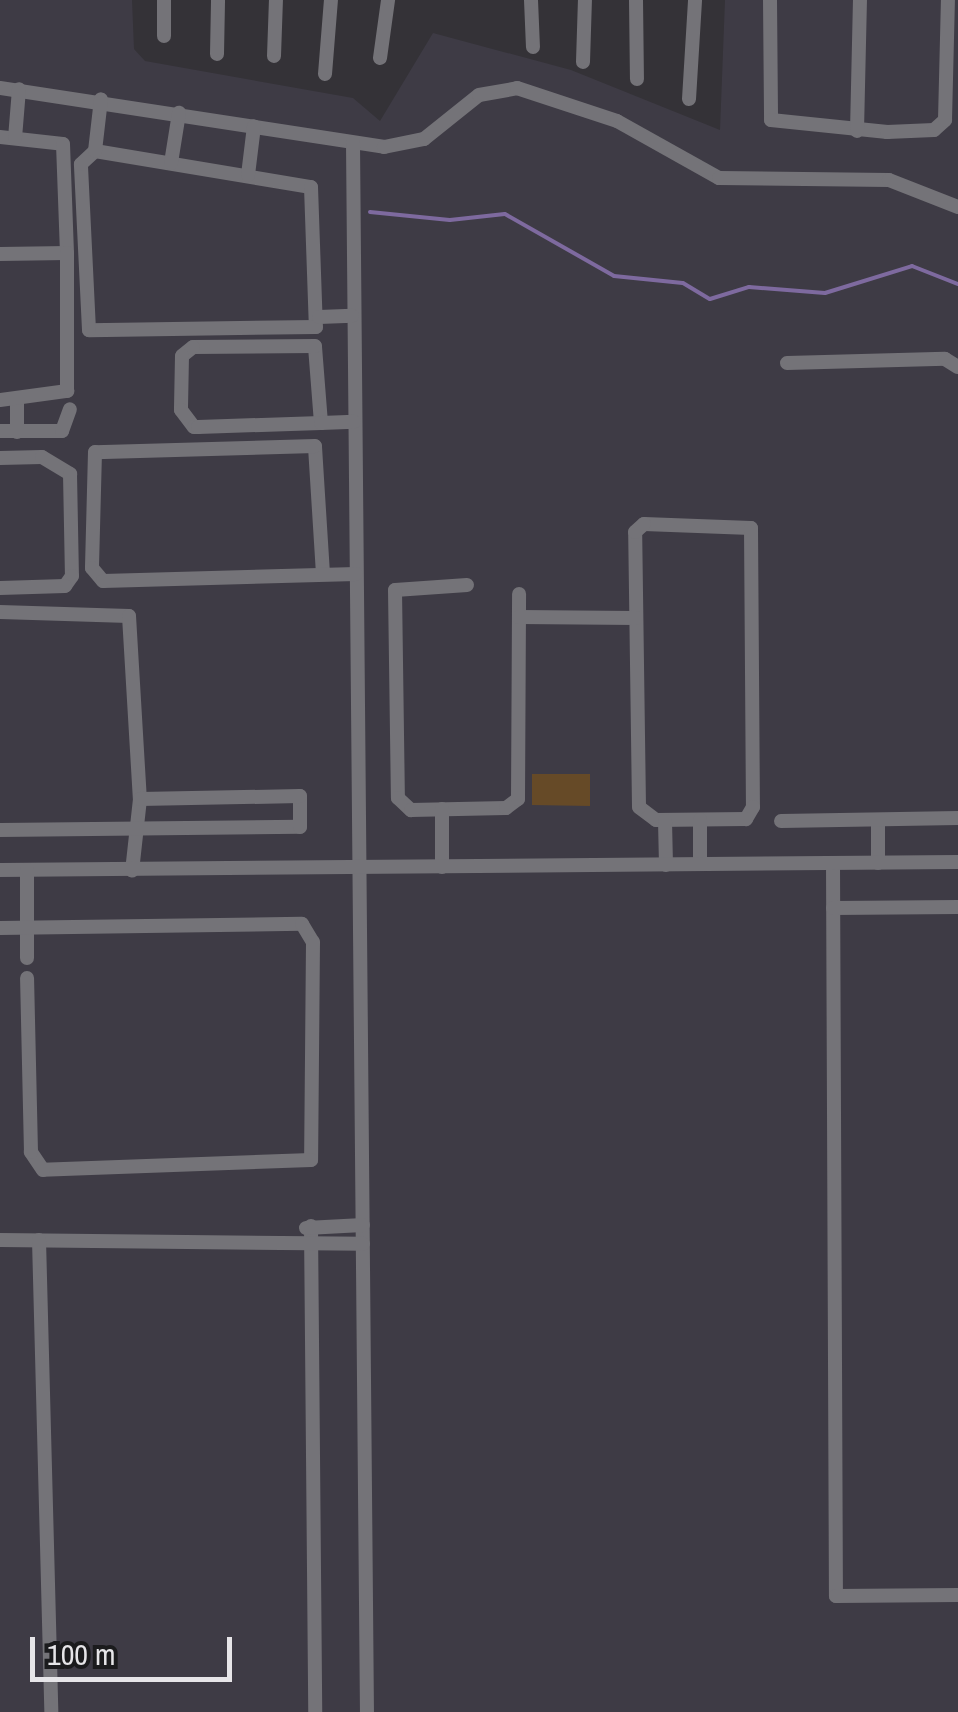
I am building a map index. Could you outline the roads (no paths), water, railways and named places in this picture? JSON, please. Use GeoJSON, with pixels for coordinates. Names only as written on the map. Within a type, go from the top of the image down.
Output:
{"type":"FeatureCollection","features":[{"type":"Feature","properties":{"kind":"street"},"geometry":{"type":"LineString","coordinates":[[164,0],[164,36]]}},
{"type":"Feature","properties":{"kind":"street"},"geometry":{"type":"LineString","coordinates":[[217,54],[218,0]]}},
{"type":"Feature","properties":{"kind":"street"},"geometry":{"type":"LineString","coordinates":[[274,56],[276,0]]}},
{"type":"Feature","properties":{"kind":"street"},"geometry":{"type":"LineString","coordinates":[[325,74],[331,0]]}},
{"type":"Feature","properties":{"kind":"street"},"geometry":{"type":"LineString","coordinates":[[380,58],[388,0]]}},
{"type":"Feature","properties":{"kind":"street"},"geometry":{"type":"LineString","coordinates":[[531,0],[533,48]]}},
{"type":"Feature","properties":{"kind":"street"},"geometry":{"type":"LineString","coordinates":[[583,62],[585,0]]}},
{"type":"Feature","properties":{"kind":"street"},"geometry":{"type":"LineString","coordinates":[[636,0],[637,79]]}},
{"type":"Feature","properties":{"kind":"street"},"geometry":{"type":"LineString","coordinates":[[689,99],[696,0]]}},
{"type":"Feature","properties":{"kind":"street"},"geometry":{"type":"LineString","coordinates":[[770,0],[767,114],[777,124],[857,132],[942,126],[948,0]]}},
{"type":"Feature","properties":{"kind":"street"},"geometry":{"type":"LineString","coordinates":[[857,132],[860,0]]}},
{"type":"Feature","properties":{"kind":"street"},"geometry":{"type":"LineString","coordinates":[[0,88],[101,99],[353,143],[418,142],[472,99],[518,88],[617,122],[719,178],[890,180],[958,206]]}},
{"type":"Feature","properties":{"kind":"street"},"geometry":{"type":"LineString","coordinates":[[0,400],[67,391],[66,150],[8,138],[19,90]]}},
{"type":"Feature","properties":{"kind":"street"},"geometry":{"type":"LineString","coordinates":[[95,151],[302,184],[317,196],[319,317],[309,331],[92,332],[80,164],[95,151],[101,99]]}},
{"type":"Feature","properties":{"kind":"street"},"geometry":{"type":"LineString","coordinates":[[171,162],[178,113]]}},
{"type":"Feature","properties":{"kind":"street"},"geometry":{"type":"LineString","coordinates":[[248,174],[254,126]]}},
{"type":"Feature","properties":{"kind":"street"},"geometry":{"type":"LineString","coordinates":[[353,143],[367,1712]]}},
{"type":"Feature","properties":{"kind":"street"},"geometry":{"type":"LineString","coordinates":[[0,254],[67,253]]}},
{"type":"Feature","properties":{"kind":"street"},"geometry":{"type":"LineString","coordinates":[[319,317],[352,316]]}},
{"type":"Feature","properties":{"kind":"street"},"geometry":{"type":"LineString","coordinates":[[321,423],[316,346],[193,347],[182,356],[190,425],[321,423],[354,422]]}},
{"type":"Feature","properties":{"kind":"street"},"geometry":{"type":"LineString","coordinates":[[788,363],[945,359],[958,367]]}},
{"type":"Feature","properties":{"kind":"street"},"geometry":{"type":"LineString","coordinates":[[17,399],[17,432]]}},
{"type":"Feature","properties":{"kind":"street"},"geometry":{"type":"LineString","coordinates":[[0,432],[64,430],[70,410]]}},
{"type":"Feature","properties":{"kind":"street"},"geometry":{"type":"LineString","coordinates":[[42,432],[42,457]]}},
{"type":"Feature","properties":{"kind":"street"},"geometry":{"type":"LineString","coordinates":[[323,574],[315,446],[102,448],[93,456],[92,568],[104,581],[356,574]]}},
{"type":"Feature","properties":{"kind":"street"},"geometry":{"type":"LineString","coordinates":[[0,458],[42,457],[72,478],[72,578],[0,588]]}},
{"type":"Feature","properties":{"kind":"street"},"geometry":{"type":"LineString","coordinates":[[638,526],[749,526],[753,807],[746,819],[700,820],[646,816],[638,801],[638,526]]}},
{"type":"Feature","properties":{"kind":"street"},"geometry":{"type":"LineString","coordinates":[[467,585],[395,593],[398,798],[411,810],[506,808],[518,798],[519,594]]}},
{"type":"Feature","properties":{"kind":"street"},"geometry":{"type":"LineString","coordinates":[[0,612],[130,616],[140,799],[132,827],[132,871]]}},
{"type":"Feature","properties":{"kind":"street"},"geometry":{"type":"LineString","coordinates":[[519,617],[636,618]]}},
{"type":"Feature","properties":{"kind":"street"},"geometry":{"type":"LineString","coordinates":[[0,830],[300,826],[300,796],[140,799]]}},
{"type":"Feature","properties":{"kind":"street"},"geometry":{"type":"LineString","coordinates":[[442,809],[442,867]]}},
{"type":"Feature","properties":{"kind":"street"},"geometry":{"type":"LineString","coordinates":[[781,821],[958,818]]}},
{"type":"Feature","properties":{"kind":"street"},"geometry":{"type":"LineString","coordinates":[[665,820],[666,865]]}},
{"type":"Feature","properties":{"kind":"street"},"geometry":{"type":"LineString","coordinates":[[700,820],[700,864]]}},
{"type":"Feature","properties":{"kind":"street"},"geometry":{"type":"LineString","coordinates":[[878,820],[878,862]]}},
{"type":"Feature","properties":{"kind":"street"},"geometry":{"type":"LineString","coordinates":[[0,870],[958,862]]}},
{"type":"Feature","properties":{"kind":"street"},"geometry":{"type":"LineString","coordinates":[[833,863],[836,1596],[958,1595]]}},
{"type":"Feature","properties":{"kind":"street"},"geometry":{"type":"LineString","coordinates":[[27,870],[27,958]]}},
{"type":"Feature","properties":{"kind":"street"},"geometry":{"type":"LineString","coordinates":[[833,908],[958,907]]}},
{"type":"Feature","properties":{"kind":"street"},"geometry":{"type":"LineString","coordinates":[[0,928],[302,924],[313,942],[311,1160],[43,1170],[31,1152],[27,978]]}},
{"type":"Feature","properties":{"kind":"street"},"geometry":{"type":"LineString","coordinates":[[288,1238],[311,1226],[362,1225]]}},
{"type":"Feature","properties":{"kind":"street"},"geometry":{"type":"LineString","coordinates":[[311,1226],[316,1712]]}},
{"type":"Feature","properties":{"kind":"street"},"geometry":{"type":"LineString","coordinates":[[0,1240],[288,1238],[311,1245],[363,1244]]}},
{"type":"Feature","properties":{"kind":"street"},"geometry":{"type":"LineString","coordinates":[[39,1240],[51,1712]]}},
{"type":"Feature","properties":{"kind":"waterway"},"geometry":{"type":"LineString","coordinates":[[370,212],[450,220],[505,214],[614,276],[683,283],[710,299],[749,287],[825,293],[912,266],[958,284]]}}]}
